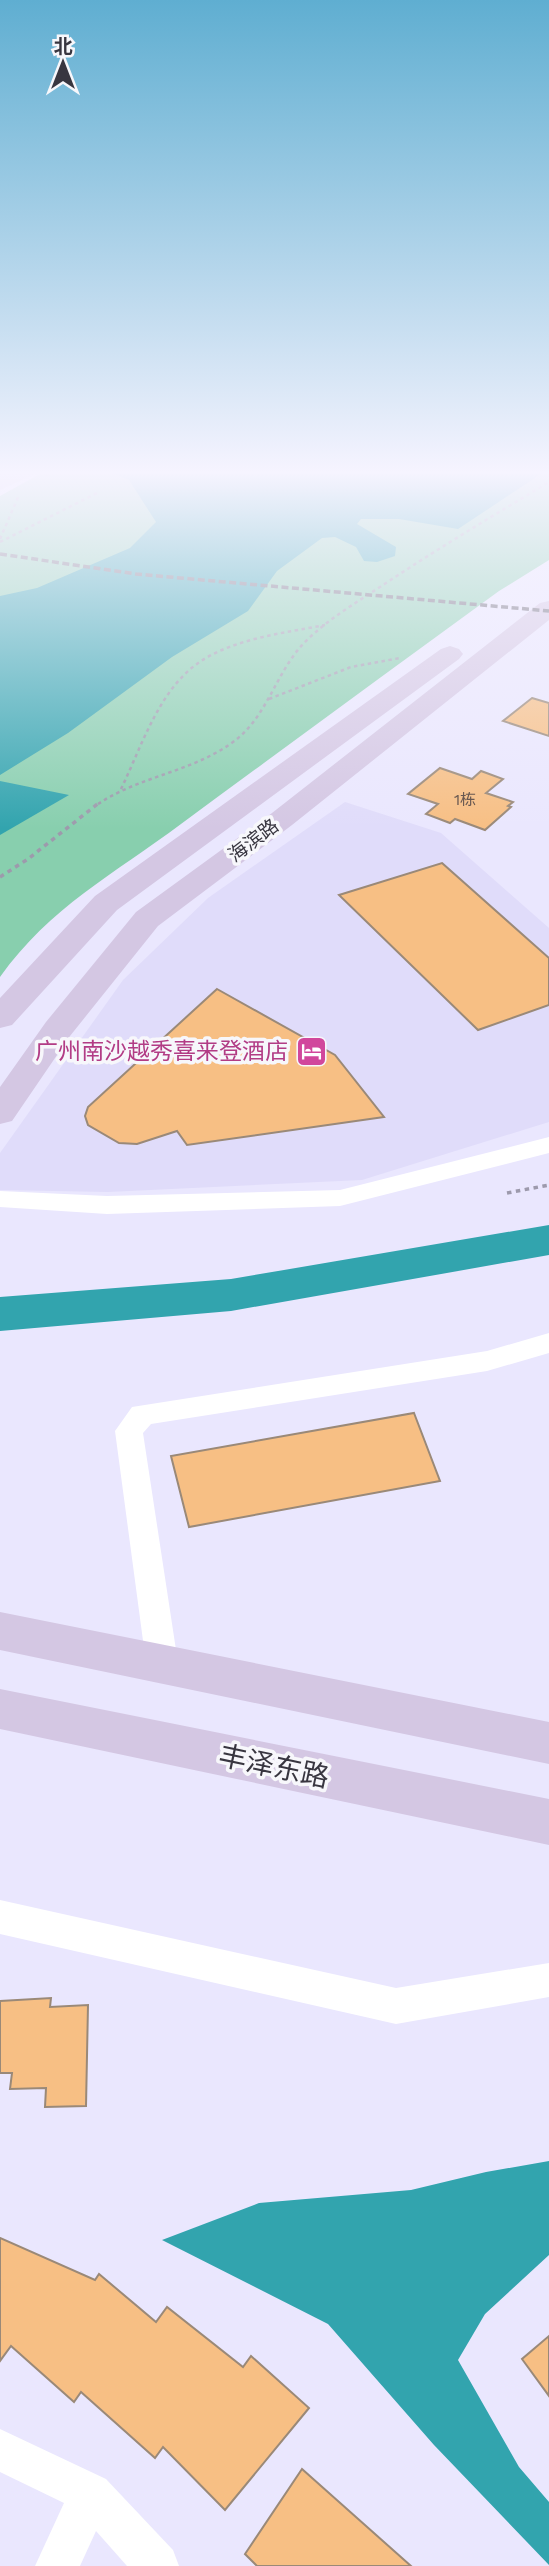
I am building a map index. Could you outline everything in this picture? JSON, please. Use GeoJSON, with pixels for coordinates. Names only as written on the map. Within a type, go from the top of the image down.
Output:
{"type":"FeatureCollection","features":[{"type":"Feature","properties":{"kind":"street","name":"海滨路"},"geometry":{"type":"LineString","coordinates":[[0,1018],[106,903],[540,590]]}},
{"type":"Feature","properties":{"kind":"street","name":"海滨路"},"geometry":{"type":"LineString","coordinates":[[0,1113],[58,1029],[147,919],[543,617]]}},
{"type":"Feature","properties":{"kind":"street"},"geometry":{"type":"LineString","coordinates":[[0,1199],[107,1205],[340,1198],[549,1145]]}},
{"type":"Feature","properties":{"kind":"street"},"geometry":{"type":"LineString","coordinates":[[162,1662],[129,1431],[142,1415],[487,1361],[549,1343]]}},
{"type":"Feature","properties":{"kind":"street"},"geometry":{"type":"LineString","coordinates":[[0,1631],[162,1662],[549,1744]]}},
{"type":"Feature","properties":{"kind":"street","name":"丰泽东路"},"geometry":{"type":"LineString","coordinates":[[0,1709],[549,1822]]}},
{"type":"Feature","properties":{"kind":"street"},"geometry":{"type":"LineString","coordinates":[[0,1917],[396,2006],[549,1980]]}},
{"type":"Feature","properties":{"kind":"street"},"geometry":{"type":"LineString","coordinates":[[0,2450],[91,2494],[158,2566]]}},
{"type":"Feature","properties":{"kind":"street"},"geometry":{"type":"LineString","coordinates":[[57,2566],[91,2494]]}},
{"type":"Feature","properties":{"kind":"path"},"geometry":{"type":"LineString","coordinates":[[0,877],[30,858],[103,799],[220,751],[250,728],[268,700],[277,679],[298,649],[377,590]]}},
{"type":"Feature","properties":{"kind":"path"},"geometry":{"type":"LineString","coordinates":[[121,790],[172,692],[193,668],[218,653],[327,625]]}},
{"type":"Feature","properties":{"kind":"path"},"geometry":{"type":"LineString","coordinates":[[268,700],[351,667],[400,658]]}},
{"type":"Feature","properties":{"kind":"path"},"geometry":{"type":"LineString","coordinates":[[507,1193],[549,1185]]}},
{"type":"Feature","properties":{"kind":"shaded area","name":"广州南沙越秀喜来登酒店"},"geometry":{"type":"Polygon","coordinates":[[[345,802],[441,833],[549,928],[549,1122],[362,1180],[108,1192],[0,1190],[0,1153],[123,980],[208,898],[345,802]]]}},
{"type":"Feature","properties":{"kind":"green space"},"geometry":{"type":"Polygon","coordinates":[[[0,590],[501,590],[84,893],[19,952],[0,977],[0,590]]]}},
{"type":"Feature","properties":{"kind":"water"},"geometry":{"type":"Polygon","coordinates":[[[29,590],[263,590],[248,611],[172,657],[68,733],[0,775],[0,596],[29,590]]]}},
{"type":"Feature","properties":{"kind":"water"},"geometry":{"type":"Polygon","coordinates":[[[0,781],[69,795],[0,835],[0,781]]]}},
{"type":"Feature","properties":{"kind":"water"},"geometry":{"type":"Polygon","coordinates":[[[549,2161],[549,2255],[485,2314],[458,2360],[519,2467],[549,2502],[549,2565],[434,2445],[328,2324],[162,2240],[259,2203],[411,2190],[486,2172],[549,2161]]]}},
{"type":"Feature","properties":{"kind":"building"},"geometry":{"type":"Polygon","coordinates":[[[532,698],[549,703],[549,736],[503,721],[532,698]]]}},
{"type":"Feature","properties":{"kind":"building"},"geometry":{"type":"Polygon","coordinates":[[[440,768],[472,779],[481,771],[503,779],[486,793],[513,802],[508,806],[511,807],[485,830],[455,819],[450,823],[426,814],[438,804],[408,794],[440,768]]]}},
{"type":"Feature","properties":{"kind":"building"},"geometry":{"type":"Polygon","coordinates":[[[442,863],[549,958],[549,1005],[478,1030],[339,895],[442,863]]]}},
{"type":"Feature","properties":{"kind":"building"},"geometry":{"type":"Polygon","coordinates":[[[217,989],[335,1055],[384,1117],[187,1145],[177,1131],[137,1144],[119,1143],[88,1125],[85,1116],[88,1107],[217,989]]]}},
{"type":"Feature","properties":{"kind":"building"},"geometry":{"type":"Polygon","coordinates":[[[414,1413],[440,1481],[189,1527],[171,1456],[414,1413]]]}},
{"type":"Feature","properties":{"kind":"building"},"geometry":{"type":"Polygon","coordinates":[[[51,1998],[50,2007],[88,2005],[86,2106],[45,2107],[46,2088],[10,2089],[12,2073],[0,2073],[0,2001],[51,1998]]]}},
{"type":"Feature","properties":{"kind":"building"},"geometry":{"type":"Polygon","coordinates":[[[0,2238],[95,2280],[99,2274],[156,2322],[167,2307],[243,2367],[251,2356],[309,2408],[225,2510],[163,2447],[155,2458],[81,2392],[74,2402],[11,2346],[0,2361],[0,2238]]]}},
{"type":"Feature","properties":{"kind":"building"},"geometry":{"type":"Polygon","coordinates":[[[549,2336],[549,2396],[522,2359],[549,2336]]]}},
{"type":"Feature","properties":{"kind":"building"},"geometry":{"type":"Polygon","coordinates":[[[302,2469],[411,2566],[257,2566],[245,2554],[302,2469]]]}},
{"type":"Feature","properties":{"kind":"waterway"},"geometry":{"type":"LineString","coordinates":[[0,1314],[231,1295],[549,1240]]}},
{"type":"Feature","properties":{"kind":"railway"},"geometry":{"type":"LineString","coordinates":[[312,590],[549,611]]}},
{"type":"Feature","properties":{"kind":"place","name":"广州南沙越秀喜来登酒店"},"geometry":{"type":"Point","coordinates":[311,1051]}}]}
